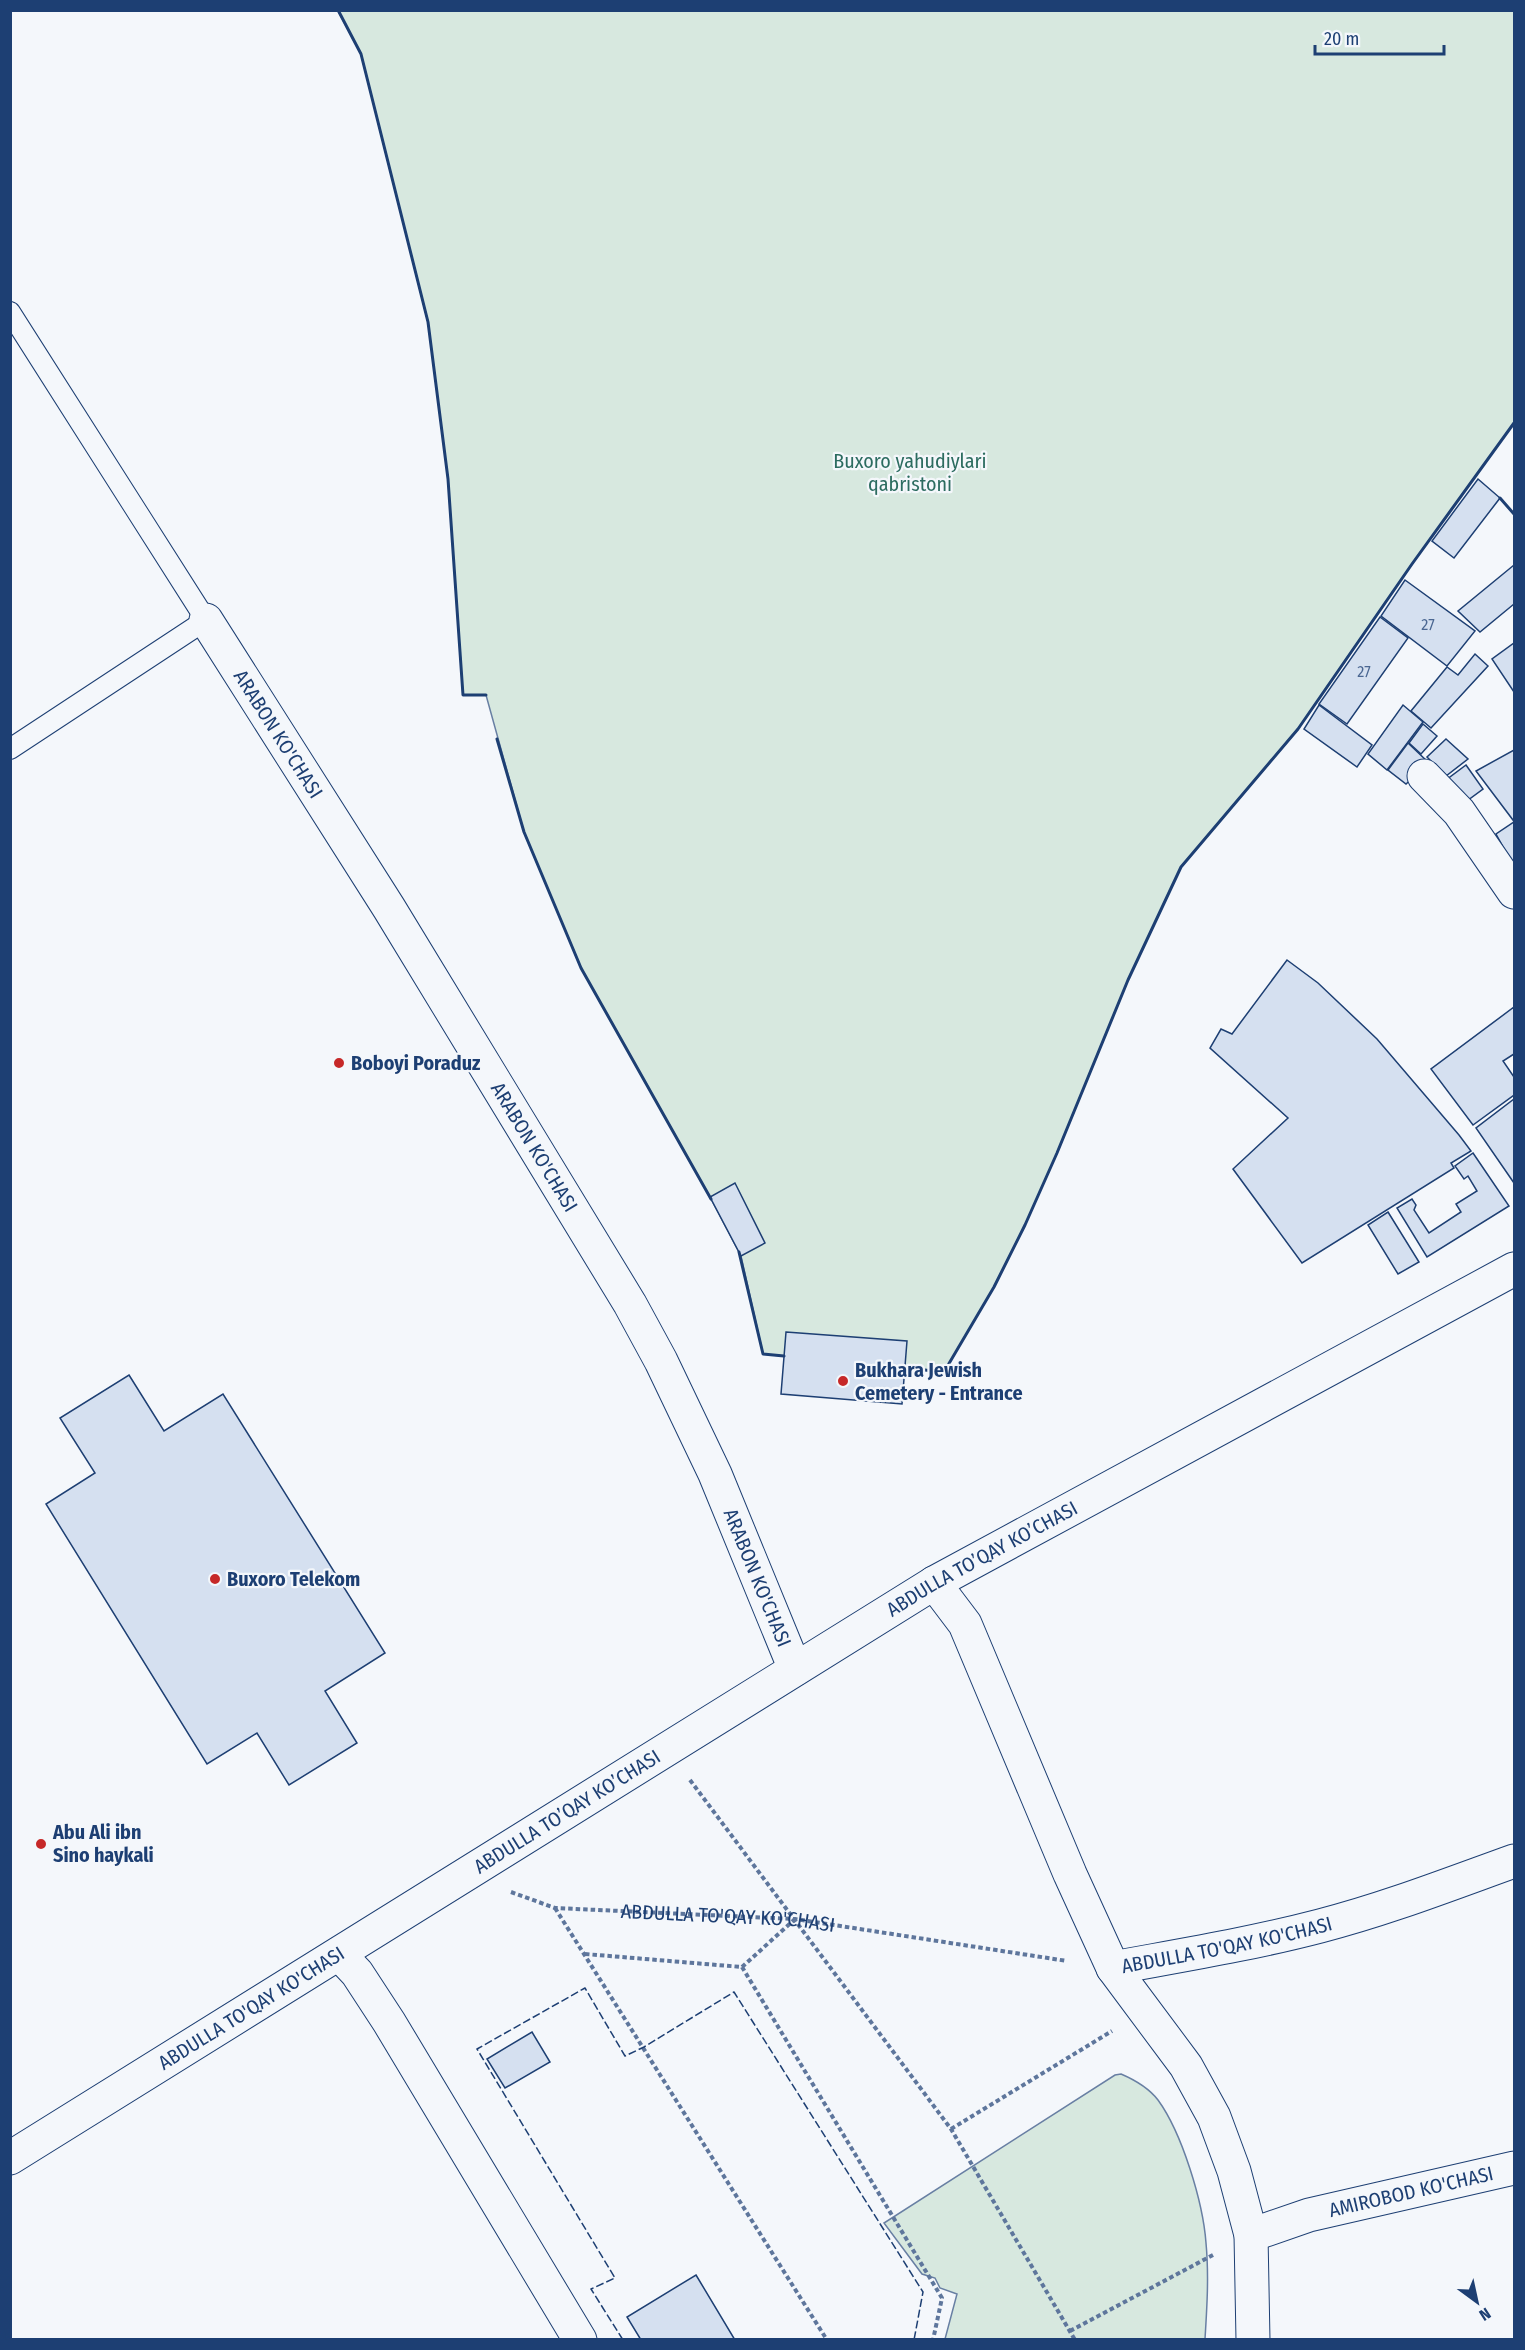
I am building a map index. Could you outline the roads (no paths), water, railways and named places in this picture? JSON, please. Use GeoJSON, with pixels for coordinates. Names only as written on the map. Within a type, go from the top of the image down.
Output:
{"type":"FeatureCollection","features":[{"type":"Feature","properties":{"kind":"street","name":"ARABON KO'CHASI"},"geometry":{"type":"LineString","coordinates":[[206,620],[389,908],[630,1304],[661,1361],[716,1474],[795,1669]]}},
{"type":"Feature","properties":{"kind":"street"},"geometry":{"type":"LineString","coordinates":[[1424,776],[1459,812],[1515,892]]}},
{"type":"Feature","properties":{"kind":"street","name":"ABDULLA TO’QAY KO’CHASI"},"geometry":{"type":"LineString","coordinates":[[465,1876],[934,1583],[1515,1269]]}},
{"type":"Feature","properties":{"kind":"street"},"geometry":{"type":"LineString","coordinates":[[934,1583],[965,1624],[1070,1874],[1113,1968],[1186,2066],[1214,2117],[1234,2171],[1251,2235],[1253,2340]]}},
{"type":"Feature","properties":{"kind":"street","name":"ABDULLA TO'QAY KO'CHASI"},"geometry":{"type":"LineString","coordinates":[[1113,1968],[1243,1945],[1322,1926],[1400,1902],[1515,1861]]}},
{"type":"Feature","properties":{"kind":"street","name":"ABDULLA TO'QAY KO'CHASI"},"geometry":{"type":"LineString","coordinates":[[10,2158],[465,1876]]}},
{"type":"Feature","properties":{"kind":"street"},"geometry":{"type":"LineString","coordinates":[[339,1954],[357,1973],[389,2022],[580,2340]]}},
{"type":"Feature","properties":{"kind":"street","name":"AMIROBOD KO'CHASI"},"geometry":{"type":"LineString","coordinates":[[1251,2235],[1310,2215],[1515,2168]]}},
{"type":"Feature","properties":{"kind":"lane"},"geometry":{"type":"LineString","coordinates":[[10,312],[206,620],[11,747]]}},
{"type":"Feature","properties":{"kind":"place","name":"Boboyi Poraduz"},"geometry":{"type":"Point","coordinates":[339,1063]}},
{"type":"Feature","properties":{"kind":"place","name":"Bukhara Jewish Cemetery - Entrance"},"geometry":{"type":"Point","coordinates":[843,1381]}},
{"type":"Feature","properties":{"kind":"place","name":"Buxoro Telekom"},"geometry":{"type":"Point","coordinates":[215,1579]}},
{"type":"Feature","properties":{"kind":"place","name":"Abu Ali ibn Sino haykali"},"geometry":{"type":"Point","coordinates":[41,1844]}},
{"type":"Feature","properties":{"kind":"park label","name":"Buxoro yahudiylari qabristoni"},"geometry":{"type":"Point","coordinates":[910,472]}}]}
